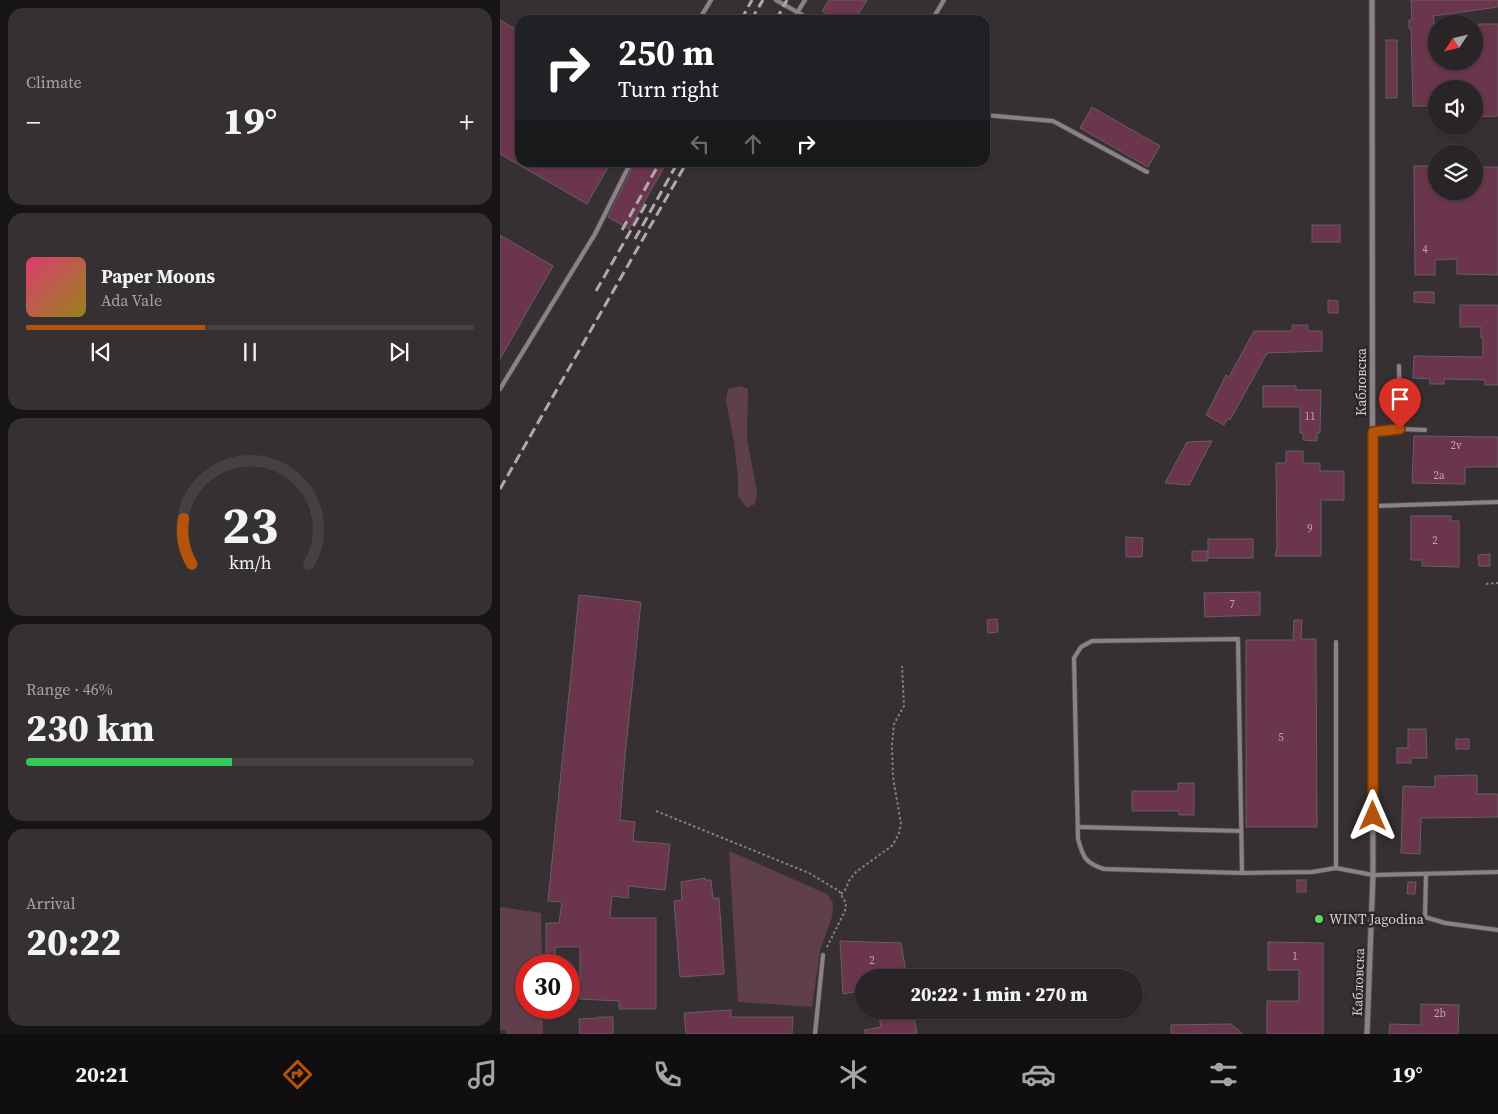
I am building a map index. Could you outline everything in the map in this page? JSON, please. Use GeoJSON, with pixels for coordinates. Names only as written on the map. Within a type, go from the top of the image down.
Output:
{"type":"FeatureCollection","features":[{"type":"Feature","properties":{"kind":"street","name":"Кабловска"},"geometry":{"type":"LineString","coordinates":[[1367,1034],[1373,875],[1372,0]]}},
{"type":"Feature","properties":{"kind":"lane"},"geometry":{"type":"LineString","coordinates":[[702,15],[711,0]]}},
{"type":"Feature","properties":{"kind":"lane"},"geometry":{"type":"LineString","coordinates":[[776,0],[802,15]]}},
{"type":"Feature","properties":{"kind":"lane"},"geometry":{"type":"LineString","coordinates":[[798,12],[805,0]]}},
{"type":"Feature","properties":{"kind":"lane"},"geometry":{"type":"LineString","coordinates":[[935,15],[944,0]]}},
{"type":"Feature","properties":{"kind":"lane"},"geometry":{"type":"LineString","coordinates":[[990,115],[1053,121],[1147,172]]}},
{"type":"Feature","properties":{"kind":"lane"},"geometry":{"type":"LineString","coordinates":[[500,389],[595,234],[628,167]]}},
{"type":"Feature","properties":{"kind":"lane"},"geometry":{"type":"LineString","coordinates":[[1399,366],[1400,429]]}},
{"type":"Feature","properties":{"kind":"lane"},"geometry":{"type":"LineString","coordinates":[[1373,432],[1400,429],[1425,430]]}},
{"type":"Feature","properties":{"kind":"lane"},"geometry":{"type":"LineString","coordinates":[[1374,506],[1498,502]]}},
{"type":"Feature","properties":{"kind":"lane"},"geometry":{"type":"LineString","coordinates":[[1242,874],[1238,639],[1092,641],[1080,647],[1074,658],[1078,839],[1082,856],[1092,866],[1104,870],[1242,874],[1312,872],[1336,868],[1373,875],[1498,872]]}},
{"type":"Feature","properties":{"kind":"lane"},"geometry":{"type":"LineString","coordinates":[[1336,642],[1336,868]]}},
{"type":"Feature","properties":{"kind":"lane"},"geometry":{"type":"LineString","coordinates":[[1078,827],[1241,831]]}},
{"type":"Feature","properties":{"kind":"lane"},"geometry":{"type":"LineString","coordinates":[[1426,874],[1425,917],[1445,923],[1498,930]]}},
{"type":"Feature","properties":{"kind":"lane"},"geometry":{"type":"LineString","coordinates":[[815,1034],[823,955]]}},
{"type":"Feature","properties":{"kind":"path"},"geometry":{"type":"LineString","coordinates":[[1486,584],[1498,583]]}},
{"type":"Feature","properties":{"kind":"path"},"geometry":{"type":"LineString","coordinates":[[841,894],[856,872],[893,845],[899,834],[900,824],[893,777],[892,745],[894,724],[904,706],[902,666]]}},
{"type":"Feature","properties":{"kind":"path"},"geometry":{"type":"LineString","coordinates":[[656,811],[809,873],[830,884],[841,894],[846,903],[845,911],[823,955]]}},
{"type":"Feature","properties":{"kind":"shaded area"},"geometry":{"type":"Polygon","coordinates":[[[741,386],[748,389],[747,439],[757,492],[755,504],[747,508],[738,496],[734,442],[726,401],[728,389],[741,386]]]}},
{"type":"Feature","properties":{"kind":"shaded area"},"geometry":{"type":"Polygon","coordinates":[[[729,851],[827,894],[833,903],[832,917],[820,950],[812,1007],[738,1002],[729,851]]]}},
{"type":"Feature","properties":{"kind":"shaded area"},"geometry":{"type":"Polygon","coordinates":[[[500,907],[541,913],[542,954],[515,954],[515,1019],[543,1019],[543,1034],[507,1034],[506,1030],[500,1030],[500,907]]]}},
{"type":"Feature","properties":{"kind":"building"},"geometry":{"type":"Polygon","coordinates":[[[829,0],[867,0],[858,15],[829,15],[822,11],[829,0]]]}},
{"type":"Feature","properties":{"kind":"building"},"geometry":{"type":"Polygon","coordinates":[[[1411,0],[1498,0],[1498,7],[1428,15],[1428,70],[1483,70],[1483,24],[1498,24],[1498,116],[1483,117],[1483,80],[1428,80],[1428,106],[1413,106],[1411,28],[1409,28],[1409,20],[1412,20],[1411,0]]]}},
{"type":"Feature","properties":{"kind":"building"},"geometry":{"type":"Polygon","coordinates":[[[500,20],[515,29],[515,163],[500,154],[500,20]]]}},
{"type":"Feature","properties":{"kind":"building"},"geometry":{"type":"Polygon","coordinates":[[[1386,40],[1397,40],[1397,98],[1386,98],[1386,40]]]}},
{"type":"Feature","properties":{"kind":"building"},"geometry":{"type":"Polygon","coordinates":[[[1092,107],[1160,146],[1148,167],[1080,128],[1092,107]]]}},
{"type":"Feature","properties":{"kind":"building"},"geometry":{"type":"Polygon","coordinates":[[[1414,166],[1428,166],[1428,200],[1483,200],[1483,167],[1498,167],[1498,275],[1457,274],[1457,259],[1435,260],[1435,275],[1415,275],[1414,166]]]}},
{"type":"Feature","properties":{"kind":"building"},"geometry":{"type":"Polygon","coordinates":[[[523,167],[608,167],[587,204],[523,167]]]}},
{"type":"Feature","properties":{"kind":"building"},"geometry":{"type":"Polygon","coordinates":[[[633,167],[664,167],[629,229],[608,217],[633,167]]]}},
{"type":"Feature","properties":{"kind":"building"},"geometry":{"type":"Polygon","coordinates":[[[1312,225],[1340,225],[1340,242],[1312,242],[1312,225]]]}},
{"type":"Feature","properties":{"kind":"building"},"geometry":{"type":"Polygon","coordinates":[[[500,235],[553,266],[500,359],[500,235]]]}},
{"type":"Feature","properties":{"kind":"building"},"geometry":{"type":"Polygon","coordinates":[[[1414,292],[1434,292],[1434,303],[1414,302],[1414,292]]]}},
{"type":"Feature","properties":{"kind":"building"},"geometry":{"type":"Polygon","coordinates":[[[1328,300],[1338,301],[1338,313],[1328,313],[1328,300]]]}},
{"type":"Feature","properties":{"kind":"building"},"geometry":{"type":"Polygon","coordinates":[[[1460,305],[1498,305],[1498,385],[1485,385],[1485,380],[1444,379],[1444,384],[1430,384],[1430,379],[1413,378],[1414,356],[1483,357],[1481,327],[1460,327],[1460,305]]]}},
{"type":"Feature","properties":{"kind":"building"},"geometry":{"type":"Polygon","coordinates":[[[1292,325],[1308,325],[1308,331],[1322,331],[1322,351],[1267,353],[1230,420],[1228,418],[1224,425],[1206,415],[1226,375],[1229,377],[1254,331],[1292,331],[1292,325]]]}},
{"type":"Feature","properties":{"kind":"building"},"geometry":{"type":"Polygon","coordinates":[[[1263,386],[1296,386],[1296,390],[1321,390],[1320,433],[1317,433],[1317,441],[1303,440],[1303,433],[1300,433],[1300,407],[1263,407],[1263,386]]]}},
{"type":"Feature","properties":{"kind":"building"},"geometry":{"type":"Polygon","coordinates":[[[1414,436],[1498,437],[1498,467],[1465,467],[1465,484],[1412,483],[1414,436]]]}},
{"type":"Feature","properties":{"kind":"building"},"geometry":{"type":"Polygon","coordinates":[[[1212,441],[1189,485],[1165,483],[1187,442],[1212,441]]]}},
{"type":"Feature","properties":{"kind":"building"},"geometry":{"type":"Polygon","coordinates":[[[1286,451],[1303,451],[1303,463],[1320,463],[1320,471],[1344,471],[1344,500],[1321,500],[1321,556],[1275,556],[1277,547],[1276,463],[1286,463],[1286,451]]]}},
{"type":"Feature","properties":{"kind":"building"},"geometry":{"type":"Polygon","coordinates":[[[1411,516],[1451,516],[1451,521],[1459,521],[1459,567],[1422,566],[1422,560],[1411,560],[1411,516]]]}},
{"type":"Feature","properties":{"kind":"building"},"geometry":{"type":"Polygon","coordinates":[[[1126,537],[1143,538],[1142,557],[1126,557],[1126,537]]]}},
{"type":"Feature","properties":{"kind":"building"},"geometry":{"type":"Polygon","coordinates":[[[1208,539],[1253,539],[1253,558],[1208,558],[1208,539]]]}},
{"type":"Feature","properties":{"kind":"building"},"geometry":{"type":"Polygon","coordinates":[[[1192,551],[1207,551],[1207,561],[1192,561],[1192,551]]]}},
{"type":"Feature","properties":{"kind":"building"},"geometry":{"type":"Polygon","coordinates":[[[1490,554],[1490,566],[1479,566],[1478,555],[1490,554]]]}},
{"type":"Feature","properties":{"kind":"building"},"geometry":{"type":"Polygon","coordinates":[[[1260,592],[1260,615],[1205,617],[1204,593],[1260,592]]]}},
{"type":"Feature","properties":{"kind":"building"},"geometry":{"type":"Polygon","coordinates":[[[579,595],[641,602],[620,820],[635,822],[633,841],[670,844],[665,890],[629,886],[628,898],[612,896],[610,918],[656,918],[656,1009],[619,1009],[619,1001],[580,999],[580,947],[555,947],[555,954],[546,954],[546,923],[559,923],[562,902],[548,901],[579,595]]]}},
{"type":"Feature","properties":{"kind":"building"},"geometry":{"type":"Polygon","coordinates":[[[997,619],[998,632],[988,633],[987,620],[997,619]]]}},
{"type":"Feature","properties":{"kind":"building"},"geometry":{"type":"Polygon","coordinates":[[[1294,620],[1302,620],[1301,639],[1316,639],[1317,827],[1246,827],[1246,640],[1293,640],[1294,620]]]}},
{"type":"Feature","properties":{"kind":"building"},"geometry":{"type":"Polygon","coordinates":[[[1408,729],[1426,729],[1427,758],[1411,758],[1411,763],[1397,763],[1397,748],[1408,748],[1408,729]]]}},
{"type":"Feature","properties":{"kind":"building"},"geometry":{"type":"Polygon","coordinates":[[[1456,739],[1469,739],[1469,749],[1456,749],[1456,739]]]}},
{"type":"Feature","properties":{"kind":"building"},"geometry":{"type":"Polygon","coordinates":[[[1477,775],[1477,794],[1498,794],[1498,817],[1421,818],[1420,854],[1401,853],[1403,786],[1435,787],[1435,776],[1477,775]]]}},
{"type":"Feature","properties":{"kind":"building"},"geometry":{"type":"Polygon","coordinates":[[[1178,783],[1194,783],[1194,815],[1179,815],[1179,811],[1132,811],[1132,791],[1178,791],[1178,783]]]}},
{"type":"Feature","properties":{"kind":"building"},"geometry":{"type":"Polygon","coordinates":[[[705,878],[705,880],[711,880],[713,898],[719,898],[724,974],[680,977],[674,901],[682,900],[681,882],[705,878]]]}},
{"type":"Feature","properties":{"kind":"building"},"geometry":{"type":"Polygon","coordinates":[[[1297,880],[1306,880],[1306,892],[1297,892],[1297,880]]]}},
{"type":"Feature","properties":{"kind":"building"},"geometry":{"type":"Polygon","coordinates":[[[1408,882],[1416,882],[1415,894],[1407,894],[1408,882]]]}},
{"type":"Feature","properties":{"kind":"building"},"geometry":{"type":"Polygon","coordinates":[[[840,941],[901,943],[905,969],[855,969],[855,992],[843,994],[840,941]]]}},
{"type":"Feature","properties":{"kind":"building"},"geometry":{"type":"Polygon","coordinates":[[[1268,942],[1323,943],[1323,1034],[1267,1034],[1267,1001],[1299,1001],[1299,970],[1268,970],[1268,942]]]}},
{"type":"Feature","properties":{"kind":"building"},"geometry":{"type":"Polygon","coordinates":[[[1421,1004],[1459,1005],[1458,1034],[1389,1034],[1390,1024],[1421,1025],[1421,1004]]]}},
{"type":"Feature","properties":{"kind":"building"},"geometry":{"type":"Polygon","coordinates":[[[731,1010],[731,1017],[793,1017],[792,1034],[686,1034],[684,1013],[731,1010]]]}},
{"type":"Feature","properties":{"kind":"building"},"geometry":{"type":"Polygon","coordinates":[[[613,1017],[613,1034],[580,1034],[579,1019],[613,1017]]]}},
{"type":"Feature","properties":{"kind":"building"},"geometry":{"type":"Polygon","coordinates":[[[880,1019],[914,1019],[917,1034],[865,1034],[864,1030],[881,1027],[880,1019]]]}},
{"type":"Feature","properties":{"kind":"building"},"geometry":{"type":"Polygon","coordinates":[[[1231,1024],[1243,1034],[1171,1034],[1171,1025],[1231,1024]]]}},
{"type":"Feature","properties":{"kind":"railway"},"geometry":{"type":"LineString","coordinates":[[744,15],[752,0]]}},
{"type":"Feature","properties":{"kind":"railway"},"geometry":{"type":"LineString","coordinates":[[754,15],[763,0]]}},
{"type":"Feature","properties":{"kind":"railway"},"geometry":{"type":"LineString","coordinates":[[779,15],[787,0]]}},
{"type":"Feature","properties":{"kind":"railway"},"geometry":{"type":"LineString","coordinates":[[622,230],[657,167]]}},
{"type":"Feature","properties":{"kind":"railway"},"geometry":{"type":"LineString","coordinates":[[635,239],[675,167]]}},
{"type":"Feature","properties":{"kind":"railway"},"geometry":{"type":"LineString","coordinates":[[500,489],[684,167]]}},
{"type":"Feature","properties":{"kind":"railway"},"geometry":{"type":"LineString","coordinates":[[596,291],[646,204]]}},
{"type":"Feature","properties":{"kind":"place","name":"WINT Jagodina"},"geometry":{"type":"Point","coordinates":[1319,919]}},
{"type":"Feature","properties":{"kind":"route"},"geometry":{"type":"LineString","coordinates":[[1373,816],[1373,432],[1400,429]]}}]}
